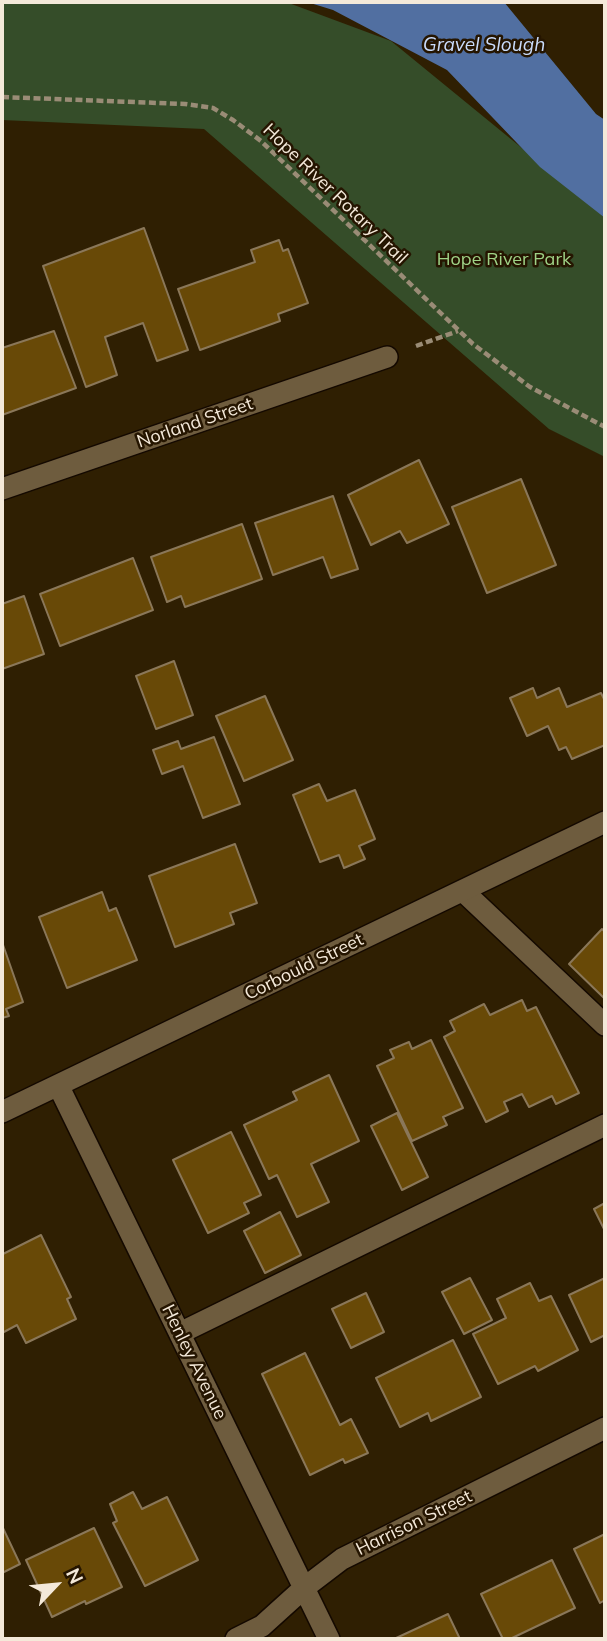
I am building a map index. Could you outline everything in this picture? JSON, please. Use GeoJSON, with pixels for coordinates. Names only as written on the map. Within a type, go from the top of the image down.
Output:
{"type":"FeatureCollection","features":[{"type":"Feature","properties":{"kind":"street","name":"Norland Street"},"geometry":{"type":"LineString","coordinates":[[2,489],[387,356]]}},
{"type":"Feature","properties":{"kind":"street","name":"Corbould Street"},"geometry":{"type":"LineString","coordinates":[[2,1112],[605,822]]}},
{"type":"Feature","properties":{"kind":"street"},"geometry":{"type":"LineString","coordinates":[[463,891],[605,1026]]}},
{"type":"Feature","properties":{"kind":"street","name":"Henley Avenue"},"geometry":{"type":"LineString","coordinates":[[58,1085],[329,1639]]}},
{"type":"Feature","properties":{"kind":"street"},"geometry":{"type":"LineString","coordinates":[[180,1333],[605,1125]]}},
{"type":"Feature","properties":{"kind":"street","name":"Harrison Street"},"geometry":{"type":"LineString","coordinates":[[236,1639],[262,1626],[304,1588],[342,1559],[605,1428]]}},
{"type":"Feature","properties":{"kind":"path","name":"Hope River Rotary Trail"},"geometry":{"type":"LineString","coordinates":[[2,96],[185,104],[213,108],[261,141],[458,331],[530,387],[605,427]]}},
{"type":"Feature","properties":{"kind":"path"},"geometry":{"type":"LineString","coordinates":[[387,356],[458,331]]}},
{"type":"Feature","properties":{"kind":"green space","name":"Hope River Park"},"geometry":{"type":"Polygon","coordinates":[[[2,2],[286,2],[391,41],[605,216],[605,457],[549,429],[204,129],[2,120],[2,2]]]}},
{"type":"Feature","properties":{"kind":"water","name":"Gravel Slough"},"geometry":{"type":"Polygon","coordinates":[[[307,2],[504,2],[596,114],[605,120],[605,218],[540,167],[447,70],[333,10],[307,2]]]}},
{"type":"Feature","properties":{"kind":"building"},"geometry":{"type":"Polygon","coordinates":[[[144,228],[188,350],[157,361],[143,323],[105,337],[117,375],[86,387],[43,266],[144,228]]]}},
{"type":"Feature","properties":{"kind":"building"},"geometry":{"type":"Polygon","coordinates":[[[279,240],[283,251],[288,249],[308,303],[278,314],[280,321],[200,350],[178,289],[255,262],[251,250],[279,240]]]}},
{"type":"Feature","properties":{"kind":"building"},"geometry":{"type":"Polygon","coordinates":[[[54,331],[76,388],[2,415],[2,348],[54,331]]]}},
{"type":"Feature","properties":{"kind":"building"},"geometry":{"type":"Polygon","coordinates":[[[419,460],[449,524],[407,543],[400,531],[371,545],[348,495],[419,460]]]}},
{"type":"Feature","properties":{"kind":"building"},"geometry":{"type":"Polygon","coordinates":[[[521,479],[556,565],[487,593],[452,507],[521,479]]]}},
{"type":"Feature","properties":{"kind":"building"},"geometry":{"type":"Polygon","coordinates":[[[333,496],[358,569],[331,578],[323,557],[273,575],[255,523],[333,496]]]}},
{"type":"Feature","properties":{"kind":"building"},"geometry":{"type":"Polygon","coordinates":[[[242,524],[262,579],[185,607],[181,596],[167,602],[151,557],[242,524]]]}},
{"type":"Feature","properties":{"kind":"building"},"geometry":{"type":"Polygon","coordinates":[[[133,558],[153,610],[60,646],[40,594],[133,558]]]}},
{"type":"Feature","properties":{"kind":"building"},"geometry":{"type":"Polygon","coordinates":[[[24,596],[44,654],[2,669],[2,604],[24,596]]]}},
{"type":"Feature","properties":{"kind":"building"},"geometry":{"type":"Polygon","coordinates":[[[174,661],[193,715],[156,729],[136,676],[174,661]]]}},
{"type":"Feature","properties":{"kind":"building"},"geometry":{"type":"Polygon","coordinates":[[[533,688],[537,698],[559,688],[567,707],[601,693],[605,701],[605,745],[572,759],[566,747],[559,750],[548,726],[527,736],[510,698],[533,688]]]}},
{"type":"Feature","properties":{"kind":"building"},"geometry":{"type":"Polygon","coordinates":[[[265,696],[293,760],[244,781],[216,716],[265,696]]]}},
{"type":"Feature","properties":{"kind":"building"},"geometry":{"type":"Polygon","coordinates":[[[214,737],[240,804],[203,818],[183,766],[162,774],[153,750],[178,741],[181,749],[214,737]]]}},
{"type":"Feature","properties":{"kind":"building"},"geometry":{"type":"Polygon","coordinates":[[[319,784],[327,801],[355,790],[375,839],[359,846],[365,859],[344,868],[339,855],[320,862],[293,795],[319,784]]]}},
{"type":"Feature","properties":{"kind":"building"},"geometry":{"type":"Polygon","coordinates":[[[235,844],[257,903],[230,913],[234,924],[175,947],[149,876],[235,844]]]}},
{"type":"Feature","properties":{"kind":"building"},"geometry":{"type":"Polygon","coordinates":[[[102,892],[109,911],[116,908],[137,960],[67,988],[39,917],[102,892]]]}},
{"type":"Feature","properties":{"kind":"building"},"geometry":{"type":"Polygon","coordinates":[[[602,929],[605,932],[605,999],[569,964],[602,929]]]}},
{"type":"Feature","properties":{"kind":"building"},"geometry":{"type":"Polygon","coordinates":[[[2,942],[23,1002],[6,1009],[9,1016],[2,1018],[2,942]]]}},
{"type":"Feature","properties":{"kind":"building"},"geometry":{"type":"Polygon","coordinates":[[[522,1000],[527,1011],[536,1007],[579,1093],[556,1104],[552,1096],[529,1107],[522,1094],[504,1102],[508,1111],[486,1122],[444,1037],[455,1031],[450,1021],[484,1004],[490,1015],[522,1000]]]}},
{"type":"Feature","properties":{"kind":"building"},"geometry":{"type":"Polygon","coordinates":[[[431,1040],[463,1108],[443,1117],[447,1125],[412,1141],[377,1066],[394,1058],[390,1050],[409,1042],[412,1049],[431,1040]]]}},
{"type":"Feature","properties":{"kind":"building"},"geometry":{"type":"Polygon","coordinates":[[[329,1075],[359,1141],[311,1164],[329,1202],[297,1217],[277,1175],[269,1179],[244,1125],[297,1100],[293,1092],[329,1075]]]}},
{"type":"Feature","properties":{"kind":"building"},"geometry":{"type":"Polygon","coordinates":[[[397,1113],[428,1177],[402,1190],[371,1126],[397,1113]]]}},
{"type":"Feature","properties":{"kind":"building"},"geometry":{"type":"Polygon","coordinates":[[[231,1132],[261,1195],[244,1203],[249,1213],[208,1233],[173,1160],[231,1132]]]}},
{"type":"Feature","properties":{"kind":"building"},"geometry":{"type":"Polygon","coordinates":[[[605,1203],[605,1231],[594,1209],[605,1203]]]}},
{"type":"Feature","properties":{"kind":"building"},"geometry":{"type":"Polygon","coordinates":[[[280,1212],[301,1255],[265,1273],[244,1231],[280,1212]]]}},
{"type":"Feature","properties":{"kind":"building"},"geometry":{"type":"Polygon","coordinates":[[[41,1235],[71,1297],[67,1299],[76,1319],[26,1343],[17,1325],[2,1333],[2,1252],[3,1254],[41,1235]]]}},
{"type":"Feature","properties":{"kind":"building"},"geometry":{"type":"Polygon","coordinates":[[[470,1278],[492,1320],[464,1334],[442,1292],[470,1278]]]}},
{"type":"Feature","properties":{"kind":"building"},"geometry":{"type":"Polygon","coordinates":[[[605,1278],[605,1335],[591,1342],[569,1295],[605,1278]]]}},
{"type":"Feature","properties":{"kind":"building"},"geometry":{"type":"Polygon","coordinates":[[[530,1283],[539,1301],[551,1296],[578,1350],[538,1371],[535,1366],[498,1384],[473,1334],[506,1318],[497,1299],[530,1283]]]}},
{"type":"Feature","properties":{"kind":"building"},"geometry":{"type":"Polygon","coordinates":[[[366,1293],[384,1332],[351,1348],[332,1309],[366,1293]]]}},
{"type":"Feature","properties":{"kind":"building"},"geometry":{"type":"Polygon","coordinates":[[[453,1340],[481,1397],[431,1421],[428,1413],[400,1427],[376,1378],[453,1340]]]}},
{"type":"Feature","properties":{"kind":"building"},"geometry":{"type":"Polygon","coordinates":[[[305,1353],[340,1425],[351,1419],[368,1453],[345,1463],[343,1459],[310,1475],[262,1374],[305,1353]]]}},
{"type":"Feature","properties":{"kind":"building"},"geometry":{"type":"Polygon","coordinates":[[[133,1492],[142,1509],[167,1497],[198,1560],[145,1586],[113,1523],[117,1521],[110,1504],[133,1492]]]}},
{"type":"Feature","properties":{"kind":"building"},"geometry":{"type":"Polygon","coordinates":[[[2,1526],[20,1564],[2,1573],[2,1526]]]}},
{"type":"Feature","properties":{"kind":"building"},"geometry":{"type":"Polygon","coordinates":[[[94,1528],[122,1587],[52,1617],[26,1560],[94,1528]]]}},
{"type":"Feature","properties":{"kind":"building"},"geometry":{"type":"Polygon","coordinates":[[[605,1534],[605,1600],[600,1603],[574,1549],[605,1534]]]}},
{"type":"Feature","properties":{"kind":"building"},"geometry":{"type":"Polygon","coordinates":[[[552,1560],[575,1608],[510,1639],[503,1639],[481,1594],[552,1560]]]}},
{"type":"Feature","properties":{"kind":"building"},"geometry":{"type":"Polygon","coordinates":[[[448,1614],[460,1639],[394,1639],[448,1614]]]}}]}
